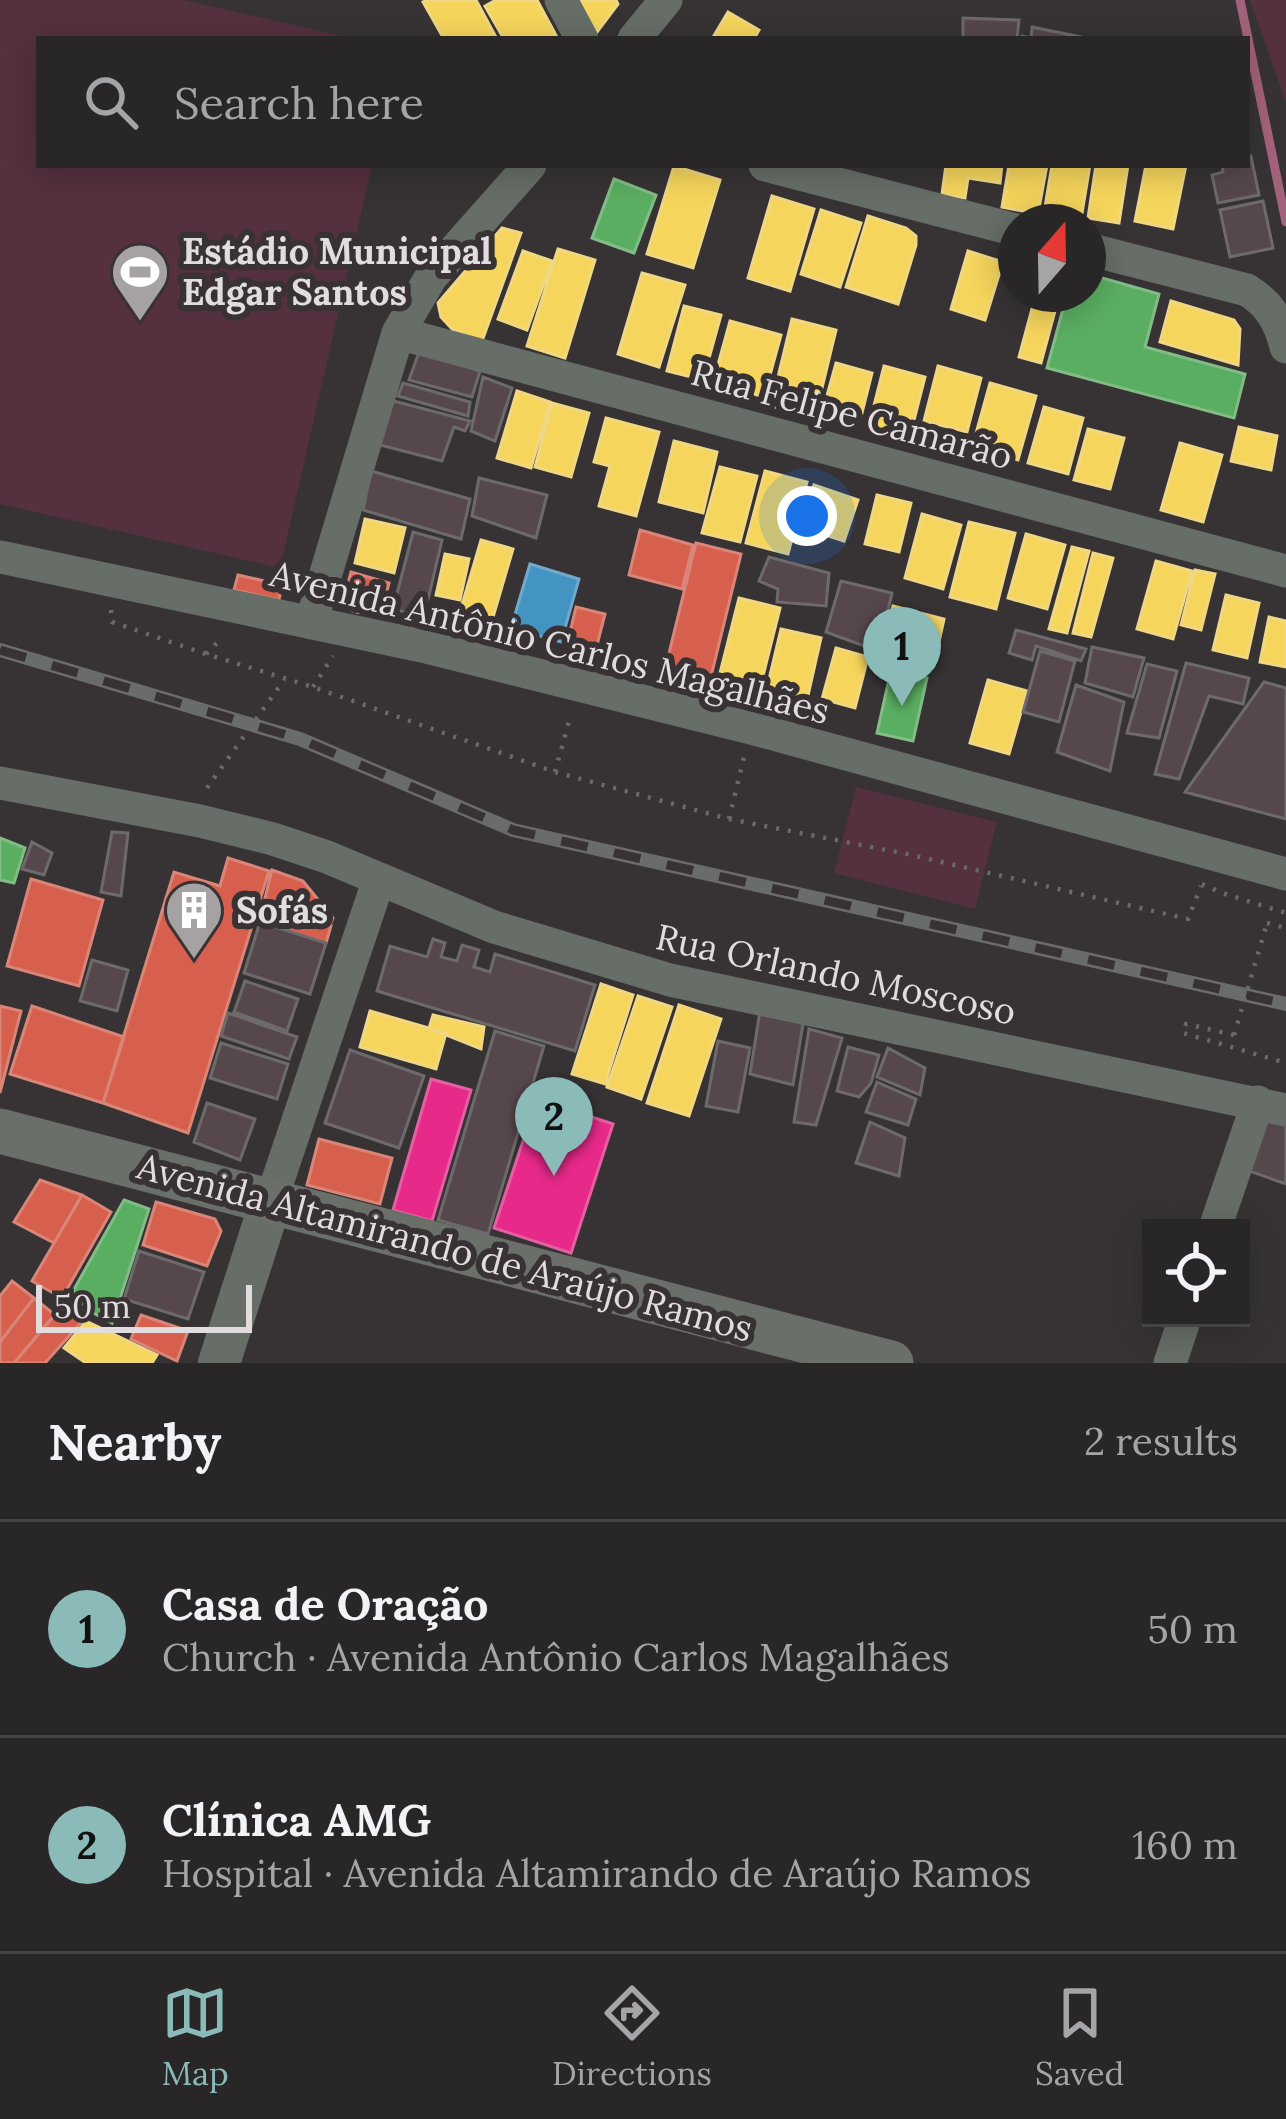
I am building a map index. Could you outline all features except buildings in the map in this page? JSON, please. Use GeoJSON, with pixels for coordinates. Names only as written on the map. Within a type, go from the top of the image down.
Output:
{"type":"FeatureCollection","features":[{"type":"Feature","properties":{"kind":"main road","name":"Avenida Altamirando de Araújo Ramos"},"geometry":{"type":"LineString","coordinates":[[0,1131],[891,1363]]}},
{"type":"Feature","properties":{"kind":"street"},"geometry":{"type":"LineString","coordinates":[[561,0],[580,36]]}},
{"type":"Feature","properties":{"kind":"street"},"geometry":{"type":"LineString","coordinates":[[636,36],[666,0]]}},
{"type":"Feature","properties":{"kind":"street"},"geometry":{"type":"LineString","coordinates":[[311,623],[398,333],[431,277],[527,168]]}},
{"type":"Feature","properties":{"kind":"street"},"geometry":{"type":"LineString","coordinates":[[777,168],[998,225]]}},
{"type":"Feature","properties":{"kind":"street"},"geometry":{"type":"LineString","coordinates":[[1106,254],[1247,290],[1272,311],[1286,347]]}},
{"type":"Feature","properties":{"kind":"street","name":"Rua Felipe Camarão"},"geometry":{"type":"LineString","coordinates":[[398,333],[1286,572]]}},
{"type":"Feature","properties":{"kind":"street","name":"Avenida Antônio Carlos Magalhães"},"geometry":{"type":"LineString","coordinates":[[0,557],[422,646],[752,728],[1286,874]]}},
{"type":"Feature","properties":{"kind":"street","name":"Rua Orlando Moscoso"},"geometry":{"type":"LineString","coordinates":[[0,783],[273,838],[494,927],[670,980],[1272,1106]]}},
{"type":"Feature","properties":{"kind":"street"},"geometry":{"type":"LineString","coordinates":[[219,1363],[379,879]]}},
{"type":"Feature","properties":{"kind":"street"},"geometry":{"type":"LineString","coordinates":[[1219,1219],[1272,1106]]}},
{"type":"Feature","properties":{"kind":"street"},"geometry":{"type":"LineString","coordinates":[[1170,1363],[1182,1327]]}},
{"type":"Feature","properties":{"kind":"path"},"geometry":{"type":"LineString","coordinates":[[111,581],[112,622],[555,772],[729,819],[907,854],[1188,919],[1202,886]]}},
{"type":"Feature","properties":{"kind":"path"},"geometry":{"type":"LineString","coordinates":[[187,818],[285,678]]}},
{"type":"Feature","properties":{"kind":"path"},"geometry":{"type":"LineString","coordinates":[[555,772],[579,685]]}},
{"type":"Feature","properties":{"kind":"path"},"geometry":{"type":"LineString","coordinates":[[729,819],[752,728]]}},
{"type":"Feature","properties":{"kind":"path"},"geometry":{"type":"LineString","coordinates":[[1286,928],[1268,923],[1234,1035],[1186,1024],[1183,1033],[1286,1063]]}},
{"type":"Feature","properties":{"kind":"shaded area","name":"Estádio Municipal Edgar Santos"},"geometry":{"type":"Polygon","coordinates":[[[0,0],[184,0],[342,36],[36,36],[36,168],[371,168],[280,568],[0,504],[0,0]]]}},
{"type":"Feature","properties":{"kind":"shaded area"},"geometry":{"type":"Polygon","coordinates":[[[1250,0],[1286,0],[1286,100],[1285,100],[1250,0]]]}},
{"type":"Feature","properties":{"kind":"shaded area"},"geometry":{"type":"Polygon","coordinates":[[[856,787],[997,822],[975,909],[834,873],[856,787]]]}},
{"type":"Feature","properties":{"kind":"waterway"},"geometry":{"type":"LineString","coordinates":[[1240,0],[1247,36]]}},
{"type":"Feature","properties":{"kind":"waterway"},"geometry":{"type":"LineString","coordinates":[[1250,48],[1286,222]]}},
{"type":"Feature","properties":{"kind":"railway"},"geometry":{"type":"LineString","coordinates":[[0,650],[300,739],[513,830],[1286,1004]]}},
{"type":"Feature","properties":{"kind":"place","name":"Estádio Municipal Edgar Santos"},"geometry":{"type":"Point","coordinates":[140,323]}},
{"type":"Feature","properties":{"kind":"place","name":"Casa de Oração"},"geometry":{"type":"Point","coordinates":[902,706]}},
{"type":"Feature","properties":{"kind":"place","name":"Sofás"},"geometry":{"type":"Point","coordinates":[194,961]}},
{"type":"Feature","properties":{"kind":"place","name":"Clínica AMG"},"geometry":{"type":"Point","coordinates":[554,1176]}}]}
